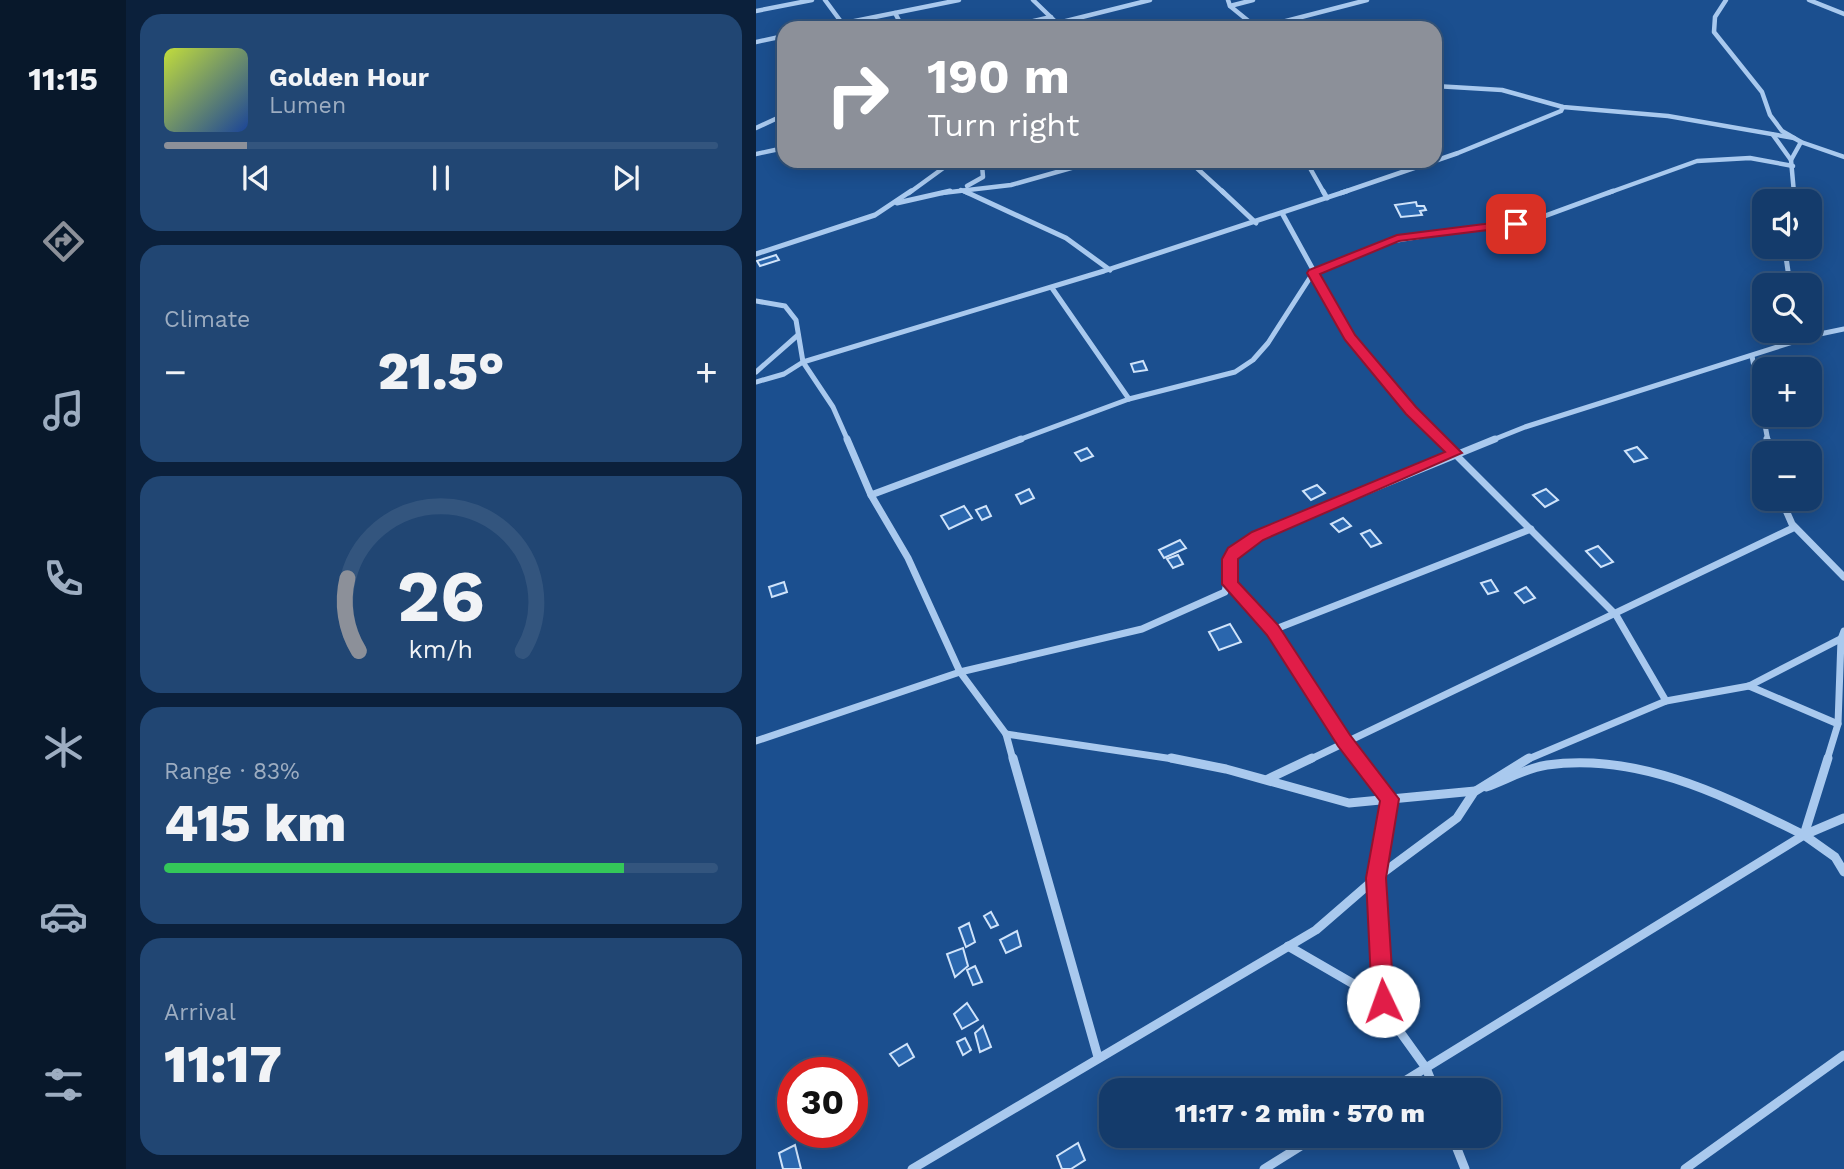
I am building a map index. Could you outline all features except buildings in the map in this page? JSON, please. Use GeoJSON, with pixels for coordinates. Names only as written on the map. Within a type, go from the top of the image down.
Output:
{"type":"FeatureCollection","features":[{"type":"Feature","properties":{"kind":"street"},"geometry":{"type":"LineString","coordinates":[[756,11],[812,0]]}},
{"type":"Feature","properties":{"kind":"street"},"geometry":{"type":"LineString","coordinates":[[825,0],[841,21]]}},
{"type":"Feature","properties":{"kind":"street"},"geometry":{"type":"LineString","coordinates":[[853,21],[959,0]]}},
{"type":"Feature","properties":{"kind":"street"},"geometry":{"type":"LineString","coordinates":[[1033,0],[1056,21]]}},
{"type":"Feature","properties":{"kind":"street"},"geometry":{"type":"LineString","coordinates":[[1066,21],[1150,0]]}},
{"type":"Feature","properties":{"kind":"street"},"geometry":{"type":"LineString","coordinates":[[1228,0],[1230,6],[1249,21]]}},
{"type":"Feature","properties":{"kind":"street"},"geometry":{"type":"LineString","coordinates":[[1230,6],[1253,0]]}},
{"type":"Feature","properties":{"kind":"street"},"geometry":{"type":"LineString","coordinates":[[1285,21],[1367,0]]}},
{"type":"Feature","properties":{"kind":"street"},"geometry":{"type":"LineString","coordinates":[[1726,0],[1715,17],[1714,32],[1758,85],[1773,121],[1801,142],[1844,158]]}},
{"type":"Feature","properties":{"kind":"street"},"geometry":{"type":"LineString","coordinates":[[1809,0],[1844,15]]}},
{"type":"Feature","properties":{"kind":"street"},"geometry":{"type":"LineString","coordinates":[[895,13],[899,21]]}},
{"type":"Feature","properties":{"kind":"street"},"geometry":{"type":"LineString","coordinates":[[1034,21],[1051,17]]}},
{"type":"Feature","properties":{"kind":"street"},"geometry":{"type":"LineString","coordinates":[[756,42],[777,38]]}},
{"type":"Feature","properties":{"kind":"street"},"geometry":{"type":"LineString","coordinates":[[1442,86],[1502,90],[1563,107],[1680,117],[1794,138]]}},
{"type":"Feature","properties":{"kind":"street"},"geometry":{"type":"LineString","coordinates":[[1442,156],[1532,124],[1561,111],[1563,107]]}},
{"type":"Feature","properties":{"kind":"street"},"geometry":{"type":"LineString","coordinates":[[756,128],[777,118]]}},
{"type":"Feature","properties":{"kind":"street"},"geometry":{"type":"LineString","coordinates":[[1773,135],[1792,163]]}},
{"type":"Feature","properties":{"kind":"street"},"geometry":{"type":"LineString","coordinates":[[1794,189],[1792,163],[1801,142]]}},
{"type":"Feature","properties":{"kind":"street"},"geometry":{"type":"LineString","coordinates":[[756,154],[777,150]]}},
{"type":"Feature","properties":{"kind":"street"},"geometry":{"type":"LineString","coordinates":[[871,495],[1129,399],[1235,372],[1253,360],[1268,343],[1313,273],[1397,238],[1516,224],[1697,161],[1749,158],[1792,163]]}},
{"type":"Feature","properties":{"kind":"street"},"geometry":{"type":"LineString","coordinates":[[897,203],[915,185],[942,168]]}},
{"type":"Feature","properties":{"kind":"street"},"geometry":{"type":"LineString","coordinates":[[961,190],[983,177],[982,168]]}},
{"type":"Feature","properties":{"kind":"street"},"geometry":{"type":"LineString","coordinates":[[756,254],[853,223],[897,203],[961,190],[1011,185],[1071,168]]}},
{"type":"Feature","properties":{"kind":"street"},"geometry":{"type":"LineString","coordinates":[[1197,168],[1256,223]]}},
{"type":"Feature","properties":{"kind":"street"},"geometry":{"type":"LineString","coordinates":[[1310,168],[1327,198]]}},
{"type":"Feature","properties":{"kind":"street"},"geometry":{"type":"LineString","coordinates":[[756,382],[784,374],[803,362],[1110,270],[1256,223],[1410,168]]}},
{"type":"Feature","properties":{"kind":"street"},"geometry":{"type":"LineString","coordinates":[[961,190],[981,202],[1066,238],[1110,270]]}},
{"type":"Feature","properties":{"kind":"street"},"geometry":{"type":"LineString","coordinates":[[1282,214],[1350,337],[1411,410],[1616,615],[1666,701]]}},
{"type":"Feature","properties":{"kind":"street"},"geometry":{"type":"LineString","coordinates":[[1052,288],[1129,399]]}},
{"type":"Feature","properties":{"kind":"street"},"geometry":{"type":"LineString","coordinates":[[756,300],[785,306],[796,320],[803,362],[833,407],[871,495],[908,558],[960,672],[1006,734],[1098,1057]]}},
{"type":"Feature","properties":{"kind":"street"},"geometry":{"type":"LineString","coordinates":[[1822,334],[1844,329]]}},
{"type":"Feature","properties":{"kind":"street"},"geometry":{"type":"LineString","coordinates":[[756,372],[798,335]]}},
{"type":"Feature","properties":{"kind":"street"},"geometry":{"type":"LineString","coordinates":[[1430,1078],[1426,1068],[1393,1022],[1383,1001],[1376,878],[1390,799],[1344,740],[1272,630],[1230,584],[1230,559],[1233,552],[1258,536],[1455,453],[1525,427],[1791,343]]}},
{"type":"Feature","properties":{"kind":"street"},"geometry":{"type":"LineString","coordinates":[[1752,356],[1768,441]]}},
{"type":"Feature","properties":{"kind":"street"},"geometry":{"type":"LineString","coordinates":[[1784,511],[1793,528],[1837,565],[1844,577]]}},
{"type":"Feature","properties":{"kind":"street"},"geometry":{"type":"LineString","coordinates":[[1268,779],[1344,740],[1616,615],[1793,528]]}},
{"type":"Feature","properties":{"kind":"street"},"geometry":{"type":"LineString","coordinates":[[1272,630],[1531,530]]}},
{"type":"Feature","properties":{"kind":"street"},"geometry":{"type":"LineString","coordinates":[[756,741],[960,672],[1142,629],[1218,596],[1230,584]]}},
{"type":"Feature","properties":{"kind":"street"},"geometry":{"type":"LineString","coordinates":[[912,1169],[1316,930],[1376,878],[1457,818],[1474,792],[1537,753],[1666,701],[1749,686],[1843,636]]}},
{"type":"Feature","properties":{"kind":"street"},"geometry":{"type":"LineString","coordinates":[[1804,835],[1838,724],[1843,636]]}},
{"type":"Feature","properties":{"kind":"street"},"geometry":{"type":"LineString","coordinates":[[1749,686],[1838,724]]}},
{"type":"Feature","properties":{"kind":"street"},"geometry":{"type":"LineString","coordinates":[[1006,734],[1142,752],[1268,779],[1349,803],[1474,792],[1547,765],[1619,764],[1709,789],[1804,835],[1835,857],[1844,872]]}},
{"type":"Feature","properties":{"kind":"street"},"geometry":{"type":"LineString","coordinates":[[1410,1078],[1804,835],[1844,818]]}},
{"type":"Feature","properties":{"kind":"street"},"geometry":{"type":"LineString","coordinates":[[1288,946],[1383,1001]]}},
{"type":"Feature","properties":{"kind":"street"},"geometry":{"type":"LineString","coordinates":[[1685,1169],[1844,1055]]}},
{"type":"Feature","properties":{"kind":"street"},"geometry":{"type":"LineString","coordinates":[[1264,1169],[1298,1148]]}},
{"type":"Feature","properties":{"kind":"street"},"geometry":{"type":"LineString","coordinates":[[1457,1148],[1465,1169]]}},
{"type":"Feature","properties":{"kind":"route"},"geometry":{"type":"LineString","coordinates":[[1383,1001],[1376,878],[1390,799],[1344,740],[1272,630],[1230,584],[1230,559],[1233,552],[1258,536],[1455,453],[1411,410],[1350,337],[1313,273],[1397,238],[1516,224]]}}]}
